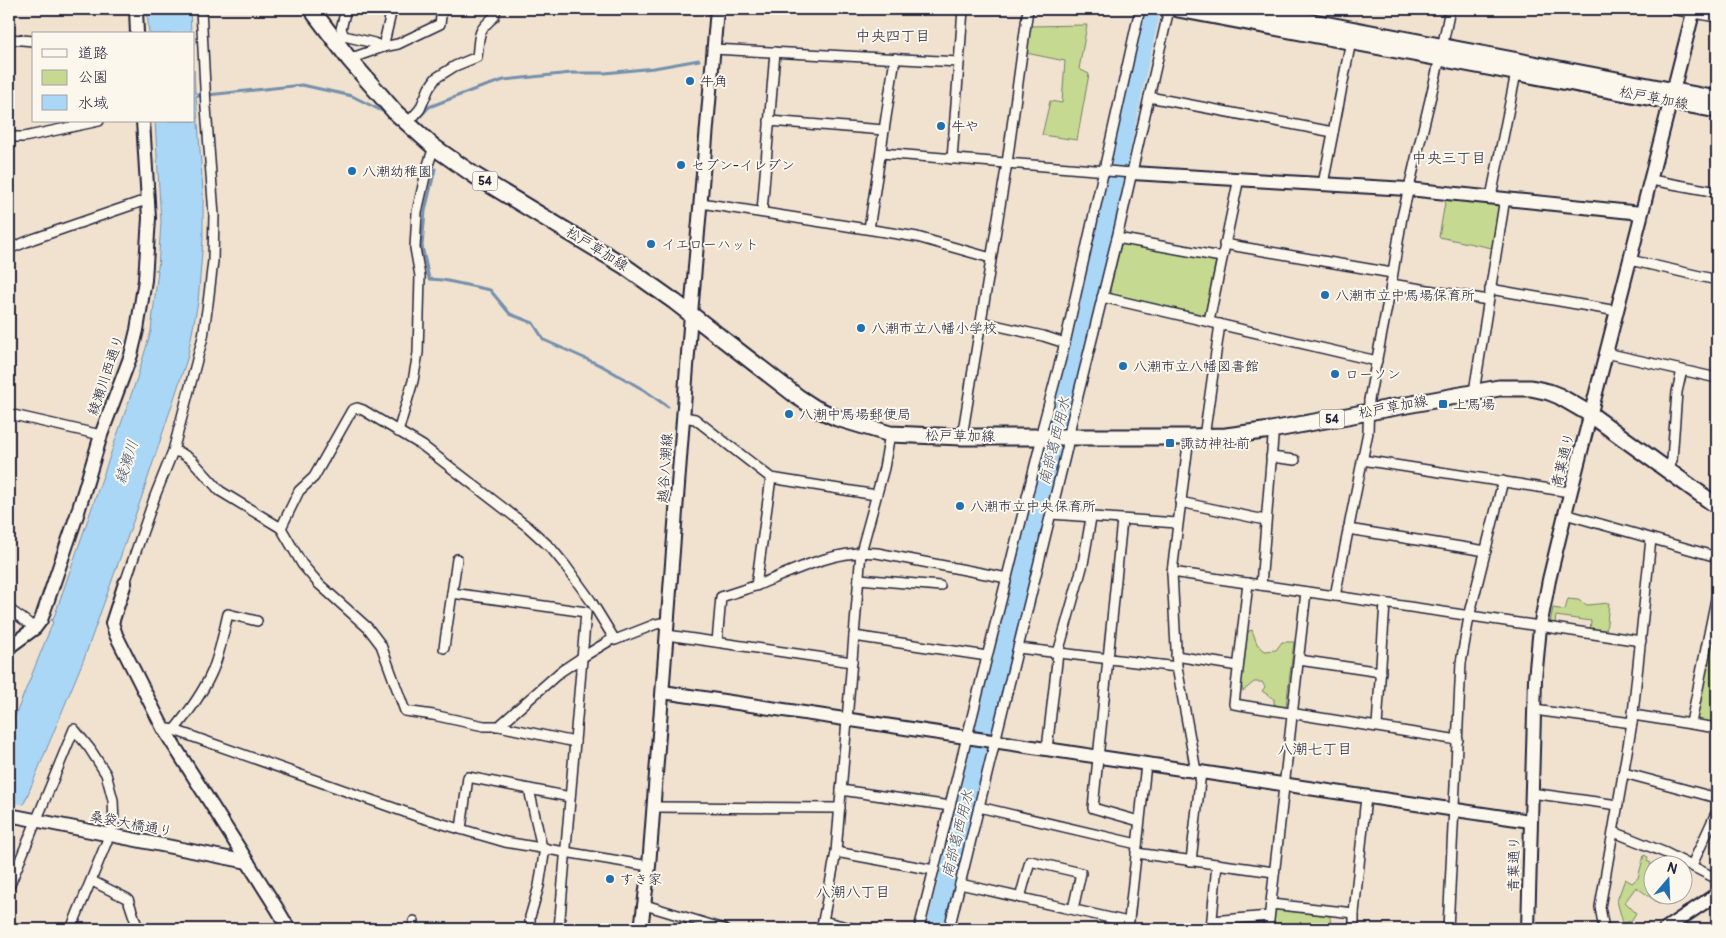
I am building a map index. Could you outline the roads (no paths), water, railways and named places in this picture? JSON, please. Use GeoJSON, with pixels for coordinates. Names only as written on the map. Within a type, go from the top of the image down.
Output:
{"type":"FeatureCollection","features":[{"type":"Feature","properties":{"kind":"main road","name":"松戸草加線"},"geometry":{"type":"LineString","coordinates":[[313,9],[349,59],[407,124],[434,147],[474,175],[623,265],[692,314],[815,408],[837,418],[890,434],[962,437],[1204,437],[1272,430],[1499,388],[1531,388],[1559,396],[1590,414],[1717,506]]}},
{"type":"Feature","properties":{"kind":"main road","name":"松戸草加線"},"geometry":{"type":"LineString","coordinates":[[1178,9],[1351,41],[1441,52],[1516,73],[1672,96],[1717,99]]}},
{"type":"Feature","properties":{"kind":"main road","name":"松戸草加線"},"geometry":{"type":"LineString","coordinates":[[1245,9],[1441,52],[1672,96],[1717,110]]}},
{"type":"Feature","properties":{"kind":"street"},"geometry":{"type":"LineString","coordinates":[[136,9],[137,32]]}},
{"type":"Feature","properties":{"kind":"street"},"geometry":{"type":"LineString","coordinates":[[201,9],[214,215],[213,261],[203,337],[173,451],[155,496],[112,624],[146,696],[169,729],[289,929]]}},
{"type":"Feature","properties":{"kind":"street"},"geometry":{"type":"LineString","coordinates":[[346,9],[341,29],[344,36],[383,47]]}},
{"type":"Feature","properties":{"kind":"street"},"geometry":{"type":"LineString","coordinates":[[383,47],[392,9]]}},
{"type":"Feature","properties":{"kind":"street"},"geometry":{"type":"LineString","coordinates":[[349,59],[383,47],[398,44],[440,24],[442,9]]}},
{"type":"Feature","properties":{"kind":"street"},"geometry":{"type":"LineString","coordinates":[[407,124],[420,108],[436,78],[455,66],[477,57],[480,32],[484,25],[494,17],[496,9]]}},
{"type":"Feature","properties":{"kind":"street","name":"越谷八潮線"},"geometry":{"type":"LineString","coordinates":[[641,929],[649,866],[717,9]]}},
{"type":"Feature","properties":{"kind":"street"},"geometry":{"type":"LineString","coordinates":[[952,159],[963,9]]}},
{"type":"Feature","properties":{"kind":"street"},"geometry":{"type":"LineString","coordinates":[[962,437],[990,258],[1008,163],[1028,9]]}},
{"type":"Feature","properties":{"kind":"street"},"geometry":{"type":"LineString","coordinates":[[919,929],[1043,437],[1140,9]]}},
{"type":"Feature","properties":{"kind":"street"},"geometry":{"type":"LineString","coordinates":[[949,929],[1117,238],[1169,9]]}},
{"type":"Feature","properties":{"kind":"street"},"geometry":{"type":"LineString","coordinates":[[1335,596],[1368,432],[1369,400],[1408,189],[1450,9]]}},
{"type":"Feature","properties":{"kind":"street"},"geometry":{"type":"LineString","coordinates":[[1671,9],[1694,11],[1717,17]]}},
{"type":"Feature","properties":{"kind":"street","name":"青葉通り"},"geometry":{"type":"LineString","coordinates":[[1528,929],[1535,678],[1540,627],[1570,492],[1694,11]]}},
{"type":"Feature","properties":{"kind":"street"},"geometry":{"type":"LineString","coordinates":[[9,39],[32,41]]}},
{"type":"Feature","properties":{"kind":"street"},"geometry":{"type":"LineString","coordinates":[[1323,184],[1351,41]]}},
{"type":"Feature","properties":{"kind":"street"},"geometry":{"type":"LineString","coordinates":[[714,49],[958,62]]}},
{"type":"Feature","properties":{"kind":"street"},"geometry":{"type":"LineString","coordinates":[[762,212],[775,52]]}},
{"type":"Feature","properties":{"kind":"street"},"geometry":{"type":"LineString","coordinates":[[869,229],[895,58]]}},
{"type":"Feature","properties":{"kind":"street"},"geometry":{"type":"LineString","coordinates":[[1491,197],[1516,73]]}},
{"type":"Feature","properties":{"kind":"street"},"geometry":{"type":"LineString","coordinates":[[1149,97],[1333,132]]}},
{"type":"Feature","properties":{"kind":"street"},"geometry":{"type":"LineString","coordinates":[[769,121],[884,130]]}},
{"type":"Feature","properties":{"kind":"street"},"geometry":{"type":"LineString","coordinates":[[9,137],[32,136],[95,122]]}},
{"type":"Feature","properties":{"kind":"street","name":"綾瀬川西通り"},"geometry":{"type":"LineString","coordinates":[[35,628],[41,620],[77,515],[101,435],[131,355],[137,330],[147,265],[149,199],[143,122]]}},
{"type":"Feature","properties":{"kind":"street"},"geometry":{"type":"LineString","coordinates":[[398,432],[413,381],[418,354],[420,276],[415,248],[417,212],[434,147]]}},
{"type":"Feature","properties":{"kind":"street"},"geometry":{"type":"LineString","coordinates":[[881,152],[1104,171],[1408,189],[1641,213]]}},
{"type":"Feature","properties":{"kind":"street"},"geometry":{"type":"LineString","coordinates":[[1209,320],[1239,178]]}},
{"type":"Feature","properties":{"kind":"street"},"geometry":{"type":"LineString","coordinates":[[1651,180],[1717,192]]}},
{"type":"Feature","properties":{"kind":"street"},"geometry":{"type":"LineString","coordinates":[[1474,392],[1505,198]]}},
{"type":"Feature","properties":{"kind":"street"},"geometry":{"type":"LineString","coordinates":[[9,249],[32,239],[149,199]]}},
{"type":"Feature","properties":{"kind":"street"},"geometry":{"type":"LineString","coordinates":[[701,203],[917,237],[990,258]]}},
{"type":"Feature","properties":{"kind":"street"},"geometry":{"type":"LineString","coordinates":[[1117,238],[1221,257]]}},
{"type":"Feature","properties":{"kind":"street"},"geometry":{"type":"LineString","coordinates":[[1224,244],[1392,273]]}},
{"type":"Feature","properties":{"kind":"street"},"geometry":{"type":"LineString","coordinates":[[1630,260],[1717,280]]}},
{"type":"Feature","properties":{"kind":"street"},"geometry":{"type":"LineString","coordinates":[[1391,284],[1488,300]]}},
{"type":"Feature","properties":{"kind":"street"},"geometry":{"type":"LineString","coordinates":[[1490,289],[1617,311]]}},
{"type":"Feature","properties":{"kind":"street"},"geometry":{"type":"LineString","coordinates":[[1102,297],[1209,320],[1377,361]]}},
{"type":"Feature","properties":{"kind":"street"},"geometry":{"type":"LineString","coordinates":[[981,322],[1065,343]]}},
{"type":"Feature","properties":{"kind":"street"},"geometry":{"type":"LineString","coordinates":[[1204,437],[1220,324]]}},
{"type":"Feature","properties":{"kind":"street"},"geometry":{"type":"LineString","coordinates":[[1606,353],[1717,378]]}},
{"type":"Feature","properties":{"kind":"street"},"geometry":{"type":"LineString","coordinates":[[1667,470],[1672,460],[1677,392],[1682,370]]}},
{"type":"Feature","properties":{"kind":"street"},"geometry":{"type":"LineString","coordinates":[[281,528],[299,491],[314,477],[352,410],[357,408],[444,462],[528,527],[551,548],[591,601],[614,638]]}},
{"type":"Feature","properties":{"kind":"street"},"geometry":{"type":"LineString","coordinates":[[9,414],[101,435]]}},
{"type":"Feature","properties":{"kind":"street"},"geometry":{"type":"LineString","coordinates":[[684,417],[696,419],[771,478],[876,495]]}},
{"type":"Feature","properties":{"kind":"street"},"geometry":{"type":"LineString","coordinates":[[1261,585],[1272,430]]}},
{"type":"Feature","properties":{"kind":"street"},"geometry":{"type":"LineString","coordinates":[[855,929],[821,925],[836,852],[861,552],[884,468],[890,434]]}},
{"type":"Feature","properties":{"kind":"street"},"geometry":{"type":"LineString","coordinates":[[1189,437],[1172,572],[1177,667],[1198,772],[1191,861]]}},
{"type":"Feature","properties":{"kind":"street"},"geometry":{"type":"LineString","coordinates":[[173,451],[181,453],[192,460],[220,491],[281,528],[302,564],[319,584],[368,628],[381,645],[405,710],[484,726],[499,726],[575,742]]}},
{"type":"Feature","properties":{"kind":"street"},"geometry":{"type":"LineString","coordinates":[[1271,456],[1296,460]]}},
{"type":"Feature","properties":{"kind":"street"},"geometry":{"type":"LineString","coordinates":[[1362,460],[1570,492]]}},
{"type":"Feature","properties":{"kind":"street"},"geometry":{"type":"LineString","coordinates":[[756,586],[771,478]]}},
{"type":"Feature","properties":{"kind":"street"},"geometry":{"type":"LineString","coordinates":[[1448,929],[1461,663],[1469,617],[1503,481]]}},
{"type":"Feature","properties":{"kind":"street"},"geometry":{"type":"LineString","coordinates":[[1180,502],[1265,520]]}},
{"type":"Feature","properties":{"kind":"street"},"geometry":{"type":"LineString","coordinates":[[1051,514],[1177,524]]}},
{"type":"Feature","properties":{"kind":"street"},"geometry":{"type":"LineString","coordinates":[[1565,514],[1717,557]]}},
{"type":"Feature","properties":{"kind":"street"},"geometry":{"type":"LineString","coordinates":[[1046,749],[1058,653],[1083,564],[1092,518]]}},
{"type":"Feature","properties":{"kind":"street"},"geometry":{"type":"LineString","coordinates":[[1122,520],[1093,808],[1139,821]]}},
{"type":"Feature","properties":{"kind":"street"},"geometry":{"type":"LineString","coordinates":[[1348,529],[1486,551]]}},
{"type":"Feature","properties":{"kind":"street"},"geometry":{"type":"LineString","coordinates":[[1604,929],[1600,907],[1633,719],[1651,539]]}},
{"type":"Feature","properties":{"kind":"street"},"geometry":{"type":"LineString","coordinates":[[717,642],[721,597],[756,586],[799,568],[850,553],[861,552],[1007,578]]}},
{"type":"Feature","properties":{"kind":"street"},"geometry":{"type":"LineString","coordinates":[[444,648],[457,559]]}},
{"type":"Feature","properties":{"kind":"street"},"geometry":{"type":"LineString","coordinates":[[1172,572],[1641,641]]}},
{"type":"Feature","properties":{"kind":"street"},"geometry":{"type":"LineString","coordinates":[[859,579],[940,586]]}},
{"type":"Feature","properties":{"kind":"street"},"geometry":{"type":"LineString","coordinates":[[1248,583],[1234,704],[1458,740]]}},
{"type":"Feature","properties":{"kind":"street"},"geometry":{"type":"LineString","coordinates":[[1268,929],[1306,592]]}},
{"type":"Feature","properties":{"kind":"street"},"geometry":{"type":"LineString","coordinates":[[452,593],[586,612],[559,929]]}},
{"type":"Feature","properties":{"kind":"street"},"geometry":{"type":"LineString","coordinates":[[1691,723],[1714,628],[1717,594]]}},
{"type":"Feature","properties":{"kind":"street"},"geometry":{"type":"LineString","coordinates":[[1377,726],[1385,603]]}},
{"type":"Feature","properties":{"kind":"street"},"geometry":{"type":"LineString","coordinates":[[9,610],[35,628],[9,647]]}},
{"type":"Feature","properties":{"kind":"street"},"geometry":{"type":"LineString","coordinates":[[169,729],[184,718],[211,675],[228,614],[257,621]]}},
{"type":"Feature","properties":{"kind":"street"},"geometry":{"type":"LineString","coordinates":[[499,726],[560,672],[581,658],[614,638],[615,640],[656,624],[668,622]]}},
{"type":"Feature","properties":{"kind":"street"},"geometry":{"type":"LineString","coordinates":[[667,635],[852,662]]}},
{"type":"Feature","properties":{"kind":"street"},"geometry":{"type":"LineString","coordinates":[[854,636],[987,656]]}},
{"type":"Feature","properties":{"kind":"street"},"geometry":{"type":"LineString","coordinates":[[1018,648],[1177,667]]}},
{"type":"Feature","properties":{"kind":"street"},"geometry":{"type":"LineString","coordinates":[[1176,656],[1238,666]]}},
{"type":"Feature","properties":{"kind":"street"},"geometry":{"type":"LineString","coordinates":[[1298,660],[1381,672]]}},
{"type":"Feature","properties":{"kind":"street"},"geometry":{"type":"LineString","coordinates":[[663,692],[1530,821]]}},
{"type":"Feature","properties":{"kind":"street"},"geometry":{"type":"LineString","coordinates":[[1534,710],[1691,723],[1717,728]]}},
{"type":"Feature","properties":{"kind":"street"},"geometry":{"type":"LineString","coordinates":[[169,729],[420,817],[505,842],[649,866]]}},
{"type":"Feature","properties":{"kind":"street"},"geometry":{"type":"LineString","coordinates":[[9,887],[33,820],[74,730],[90,749],[106,774],[113,800],[114,824],[71,929]]}},
{"type":"Feature","properties":{"kind":"street"},"geometry":{"type":"LineString","coordinates":[[960,884],[1073,909],[1128,926],[1146,764]]}},
{"type":"Feature","properties":{"kind":"street"},"geometry":{"type":"LineString","coordinates":[[1624,773],[1717,798]]}},
{"type":"Feature","properties":{"kind":"street"},"geometry":{"type":"LineString","coordinates":[[460,829],[468,777],[570,797]]}},
{"type":"Feature","properties":{"kind":"street"},"geometry":{"type":"LineString","coordinates":[[529,789],[544,848],[539,886],[530,917],[530,929]]}},
{"type":"Feature","properties":{"kind":"street"},"geometry":{"type":"LineString","coordinates":[[842,790],[950,806]]}},
{"type":"Feature","properties":{"kind":"street"},"geometry":{"type":"LineString","coordinates":[[1531,793],[1618,805]]}},
{"type":"Feature","properties":{"kind":"street"},"geometry":{"type":"LineString","coordinates":[[1354,929],[1366,797]]}},
{"type":"Feature","properties":{"kind":"street"},"geometry":{"type":"LineString","coordinates":[[653,807],[840,808]]}},
{"type":"Feature","properties":{"kind":"street"},"geometry":{"type":"LineString","coordinates":[[979,807],[1191,861],[1274,872]]}},
{"type":"Feature","properties":{"kind":"street"},"geometry":{"type":"LineString","coordinates":[[1694,861],[1717,811]]}},
{"type":"Feature","properties":{"kind":"street","name":"桑袋大橋通り"},"geometry":{"type":"LineString","coordinates":[[9,815],[248,862]]}},
{"type":"Feature","properties":{"kind":"street"},"geometry":{"type":"LineString","coordinates":[[1614,832],[1671,856]]}},
{"type":"Feature","properties":{"kind":"street"},"geometry":{"type":"LineString","coordinates":[[836,852],[934,870]]}},
{"type":"Feature","properties":{"kind":"street"},"geometry":{"type":"LineString","coordinates":[[1020,898],[1030,861],[1081,873],[1073,909]]}},
{"type":"Feature","properties":{"kind":"street"},"geometry":{"type":"LineString","coordinates":[[1218,864],[1212,925],[1269,916]]}},
{"type":"Feature","properties":{"kind":"street"},"geometry":{"type":"LineString","coordinates":[[1694,866],[1717,880]]}},
{"type":"Feature","properties":{"kind":"street"},"geometry":{"type":"LineString","coordinates":[[92,881],[128,898],[138,929]]}},
{"type":"Feature","properties":{"kind":"street"},"geometry":{"type":"LineString","coordinates":[[1664,929],[1717,894]]}},
{"type":"Feature","properties":{"kind":"street"},"geometry":{"type":"LineString","coordinates":[[1270,904],[1354,913]]}},
{"type":"Feature","properties":{"kind":"street"},"geometry":{"type":"LineString","coordinates":[[645,905],[724,929]]}},
{"type":"Feature","properties":{"kind":"water"},"geometry":{"type":"Polygon","coordinates":[[[147,9],[190,9],[191,32],[149,32],[147,9]]]}},
{"type":"Feature","properties":{"kind":"water","name":"綾瀬川"},"geometry":{"type":"Polygon","coordinates":[[[195,93],[198,93],[198,96],[196,96],[203,191],[203,239],[198,302],[187,359],[141,499],[85,656],[9,840],[9,731],[53,622],[51,619],[53,620],[137,378],[151,331],[158,270],[155,270],[158,269],[161,222],[155,122],[195,122],[195,93]]]}},
{"type":"Feature","properties":{"kind":"waterway","name":"南部葛西用水"},"geometry":{"type":"LineString","coordinates":[[935,929],[1096,270],[1152,9]]}},
{"type":"Feature","properties":{"kind":"waterway"},"geometry":{"type":"LineString","coordinates":[[415,122],[429,107],[504,80],[571,73],[605,73],[654,68],[699,60]]}},
{"type":"Feature","properties":{"kind":"waterway"},"geometry":{"type":"LineString","coordinates":[[198,96],[302,85],[352,96],[386,113]]}},
{"type":"Feature","properties":{"kind":"waterway"},"geometry":{"type":"LineString","coordinates":[[435,169],[425,211],[422,246],[429,279],[443,280],[490,290],[510,314],[533,323],[544,340],[602,366],[644,390],[668,407]]}},
{"type":"Feature","properties":{"kind":"place","name":"牛角"},"geometry":{"type":"Point","coordinates":[690,81]}},
{"type":"Feature","properties":{"kind":"place","name":"牛や"},"geometry":{"type":"Point","coordinates":[941,126]}},
{"type":"Feature","properties":{"kind":"place","name":"セブン-イレブン"},"geometry":{"type":"Point","coordinates":[681,165]}},
{"type":"Feature","properties":{"kind":"place","name":"八潮幼稚園"},"geometry":{"type":"Point","coordinates":[352,171]}},
{"type":"Feature","properties":{"kind":"place","name":"イエローハット"},"geometry":{"type":"Point","coordinates":[651,244]}},
{"type":"Feature","properties":{"kind":"place","name":"八潮市立中馬場保育所"},"geometry":{"type":"Point","coordinates":[1325,295]}},
{"type":"Feature","properties":{"kind":"place","name":"八潮市立八幡小学校"},"geometry":{"type":"Point","coordinates":[861,328]}},
{"type":"Feature","properties":{"kind":"place","name":"八潮市立八幡図書館"},"geometry":{"type":"Point","coordinates":[1123,366]}},
{"type":"Feature","properties":{"kind":"place","name":"ローソン"},"geometry":{"type":"Point","coordinates":[1335,374]}},
{"type":"Feature","properties":{"kind":"place","name":"上馬場"},"geometry":{"type":"Point","coordinates":[1443,404]}},
{"type":"Feature","properties":{"kind":"place","name":"八潮中馬場郵便局"},"geometry":{"type":"Point","coordinates":[789,414]}},
{"type":"Feature","properties":{"kind":"place","name":"諏訪神社前"},"geometry":{"type":"Point","coordinates":[1170,443]}},
{"type":"Feature","properties":{"kind":"place","name":"八潮市立中央保育所"},"geometry":{"type":"Point","coordinates":[960,506]}},
{"type":"Feature","properties":{"kind":"place","name":"すき家"},"geometry":{"type":"Point","coordinates":[610,879]}},
{"type":"Feature","properties":{"kind":"district","name":"中央四丁目"},"geometry":{"type":"Point","coordinates":[893,36]}},
{"type":"Feature","properties":{"kind":"district","name":"中央三丁目"},"geometry":{"type":"Point","coordinates":[1449,158]}},
{"type":"Feature","properties":{"kind":"district","name":"八潮七丁目"},"geometry":{"type":"Point","coordinates":[1315,749]}},
{"type":"Feature","properties":{"kind":"district","name":"八潮八丁目"},"geometry":{"type":"Point","coordinates":[853,892]}}]}
